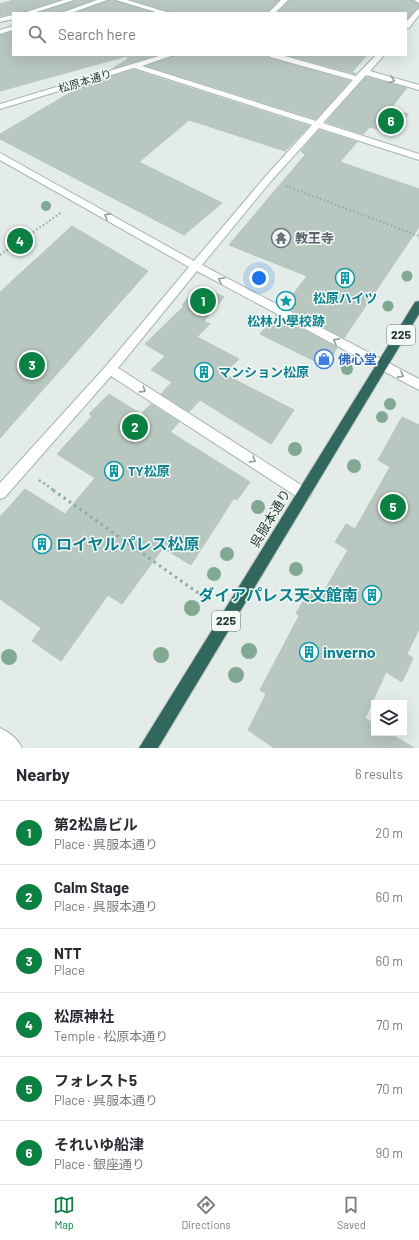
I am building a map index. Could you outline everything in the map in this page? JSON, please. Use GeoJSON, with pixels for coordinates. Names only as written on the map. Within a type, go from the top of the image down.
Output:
{"type":"FeatureCollection","features":[{"type":"Feature","properties":{"kind":"highway","name":"呉服本通り"},"geometry":{"type":"LineString","coordinates":[[148,748],[419,305]]}},
{"type":"Feature","properties":{"kind":"street"},"geometry":{"type":"LineString","coordinates":[[29,12],[71,0]]}},
{"type":"Feature","properties":{"kind":"street"},"geometry":{"type":"LineString","coordinates":[[67,12],[104,0]]}},
{"type":"Feature","properties":{"kind":"street"},"geometry":{"type":"LineString","coordinates":[[119,0],[164,12]]}},
{"type":"Feature","properties":{"kind":"street"},"geometry":{"type":"LineString","coordinates":[[272,12],[285,0]]}},
{"type":"Feature","properties":{"kind":"street"},"geometry":{"type":"LineString","coordinates":[[407,25],[419,11]]}},
{"type":"Feature","properties":{"kind":"street"},"geometry":{"type":"LineString","coordinates":[[0,20],[12,17]]}},
{"type":"Feature","properties":{"kind":"street"},"geometry":{"type":"LineString","coordinates":[[0,32],[12,28]]}},
{"type":"Feature","properties":{"kind":"street","name":"松原本通り"},"geometry":{"type":"LineString","coordinates":[[0,107],[167,56]]}},
{"type":"Feature","properties":{"kind":"street"},"geometry":{"type":"LineString","coordinates":[[275,56],[357,80]]}},
{"type":"Feature","properties":{"kind":"street"},"geometry":{"type":"LineString","coordinates":[[0,493],[110,369],[268,179],[379,56]]}},
{"type":"Feature","properties":{"kind":"street"},"geometry":{"type":"LineString","coordinates":[[135,66],[419,157]]}},
{"type":"Feature","properties":{"kind":"street"},"geometry":{"type":"LineString","coordinates":[[364,72],[419,88]]}},
{"type":"Feature","properties":{"kind":"street"},"geometry":{"type":"LineString","coordinates":[[0,156],[196,266],[419,385]]}},
{"type":"Feature","properties":{"kind":"street"},"geometry":{"type":"LineString","coordinates":[[110,369],[304,494]]}},
{"type":"Feature","properties":{"kind":"street"},"geometry":{"type":"LineString","coordinates":[[0,737],[13,748]]}},
{"type":"Feature","properties":{"kind":"path"},"geometry":{"type":"LineString","coordinates":[[268,179],[419,236]]}},
{"type":"Feature","properties":{"kind":"path"},"geometry":{"type":"LineString","coordinates":[[0,255],[78,200]]}},
{"type":"Feature","properties":{"kind":"path"},"geometry":{"type":"LineString","coordinates":[[21,468],[187,584],[229,616]]}},
{"type":"Feature","properties":{"kind":"building"},"geometry":{"type":"Polygon","coordinates":[[[14,0],[59,0],[25,12],[12,12],[0,16],[0,4],[14,0]]]}},
{"type":"Feature","properties":{"kind":"building"},"geometry":{"type":"Polygon","coordinates":[[[75,0],[93,0],[63,12],[41,12],[75,0]]]}},
{"type":"Feature","properties":{"kind":"building"},"geometry":{"type":"Polygon","coordinates":[[[108,0],[115,0],[151,12],[78,12],[108,0]]]}},
{"type":"Feature","properties":{"kind":"building"},"geometry":{"type":"Polygon","coordinates":[[[132,0],[279,0],[267,12],[168,12],[132,0]]]}},
{"type":"Feature","properties":{"kind":"building"},"geometry":{"type":"Polygon","coordinates":[[[290,0],[413,0],[419,4],[419,8],[407,19],[407,12],[278,12],[290,0]]]}},
{"type":"Feature","properties":{"kind":"building"},"geometry":{"type":"Polygon","coordinates":[[[12,32],[12,56],[127,56],[0,91],[0,35],[12,32]]]}},
{"type":"Feature","properties":{"kind":"building"},"geometry":{"type":"Polygon","coordinates":[[[127,56],[154,56],[113,68],[128,59],[127,56]]]}},
{"type":"Feature","properties":{"kind":"building"},"geometry":{"type":"Polygon","coordinates":[[[172,56],[269,56],[270,58],[350,81],[316,119],[147,66],[172,56]]]}},
{"type":"Feature","properties":{"kind":"building"},"geometry":{"type":"Polygon","coordinates":[[[291,56],[366,56],[352,72],[356,74],[291,56]]]}},
{"type":"Feature","properties":{"kind":"building"},"geometry":{"type":"Polygon","coordinates":[[[134,70],[309,126],[285,151],[189,120],[139,162],[222,203],[184,235],[0,139],[0,134],[85,84],[134,70]]]}},
{"type":"Feature","properties":{"kind":"building"},"geometry":{"type":"Polygon","coordinates":[[[366,77],[407,88],[390,109],[408,114],[394,134],[370,127],[363,134],[326,122],[366,77]]]}},
{"type":"Feature","properties":{"kind":"building"},"geometry":{"type":"Polygon","coordinates":[[[319,130],[357,142],[340,162],[419,189],[419,227],[344,338],[284,306],[307,276],[229,245],[305,155],[301,151],[319,130]]]}},
{"type":"Feature","properties":{"kind":"building"},"geometry":{"type":"Polygon","coordinates":[[[72,226],[148,271],[0,438],[0,292],[72,226]]]}},
{"type":"Feature","properties":{"kind":"building"},"geometry":{"type":"Polygon","coordinates":[[[199,286],[224,297],[204,321],[210,324],[197,337],[239,359],[224,374],[294,410],[271,444],[200,400],[189,412],[161,394],[172,382],[151,370],[165,356],[145,344],[184,306],[182,305],[199,286]]]}},
{"type":"Feature","properties":{"kind":"building"},"geometry":{"type":"Polygon","coordinates":[[[276,315],[337,348],[325,366],[260,334],[276,315]]]}},
{"type":"Feature","properties":{"kind":"building"},"geometry":{"type":"Polygon","coordinates":[[[109,394],[141,414],[151,404],[179,422],[170,432],[250,482],[237,500],[234,498],[191,565],[163,548],[122,604],[108,595],[61,661],[32,641],[41,628],[0,599],[0,517],[25,489],[65,514],[95,478],[57,454],[92,416],[89,414],[109,394]]]}},
{"type":"Feature","properties":{"kind":"building"},"geometry":{"type":"Polygon","coordinates":[[[402,417],[419,425],[419,629],[407,654],[413,658],[402,682],[386,672],[373,700],[371,700],[371,705],[365,718],[371,722],[371,736],[394,736],[414,748],[274,748],[248,730],[266,694],[260,690],[299,616],[296,613],[309,592],[320,598],[348,550],[335,542],[346,524],[355,529],[390,467],[378,460],[402,417]]]}},
{"type":"Feature","properties":{"kind":"place","name":"それいゆ船津"},"geometry":{"type":"Point","coordinates":[391,121]}},
{"type":"Feature","properties":{"kind":"place","name":"教王寺"},"geometry":{"type":"Point","coordinates":[281,238]}},
{"type":"Feature","properties":{"kind":"place","name":"松原神社"},"geometry":{"type":"Point","coordinates":[20,241]}},
{"type":"Feature","properties":{"kind":"place","name":"松原ハイツ"},"geometry":{"type":"Point","coordinates":[345,278]}},
{"type":"Feature","properties":{"kind":"place","name":"第2松島ビル"},"geometry":{"type":"Point","coordinates":[203,301]}},
{"type":"Feature","properties":{"kind":"place","name":"松林小學校跡"},"geometry":{"type":"Point","coordinates":[286,301]}},
{"type":"Feature","properties":{"kind":"place","name":"佛心堂"},"geometry":{"type":"Point","coordinates":[324,359]}},
{"type":"Feature","properties":{"kind":"place","name":"NTT"},"geometry":{"type":"Point","coordinates":[32,365]}},
{"type":"Feature","properties":{"kind":"place","name":"マンション松原"},"geometry":{"type":"Point","coordinates":[204,372]}},
{"type":"Feature","properties":{"kind":"place","name":"Calm Stage"},"geometry":{"type":"Point","coordinates":[135,427]}},
{"type":"Feature","properties":{"kind":"place","name":"TY松原"},"geometry":{"type":"Point","coordinates":[114,471]}},
{"type":"Feature","properties":{"kind":"place","name":"フォレスト5"},"geometry":{"type":"Point","coordinates":[393,507]}},
{"type":"Feature","properties":{"kind":"place","name":"ロイヤルパレス松原"},"geometry":{"type":"Point","coordinates":[42,544]}},
{"type":"Feature","properties":{"kind":"place","name":"ダイアパレス天文館南"},"geometry":{"type":"Point","coordinates":[372,595]}},
{"type":"Feature","properties":{"kind":"place","name":"inverno"},"geometry":{"type":"Point","coordinates":[309,652]}}]}
